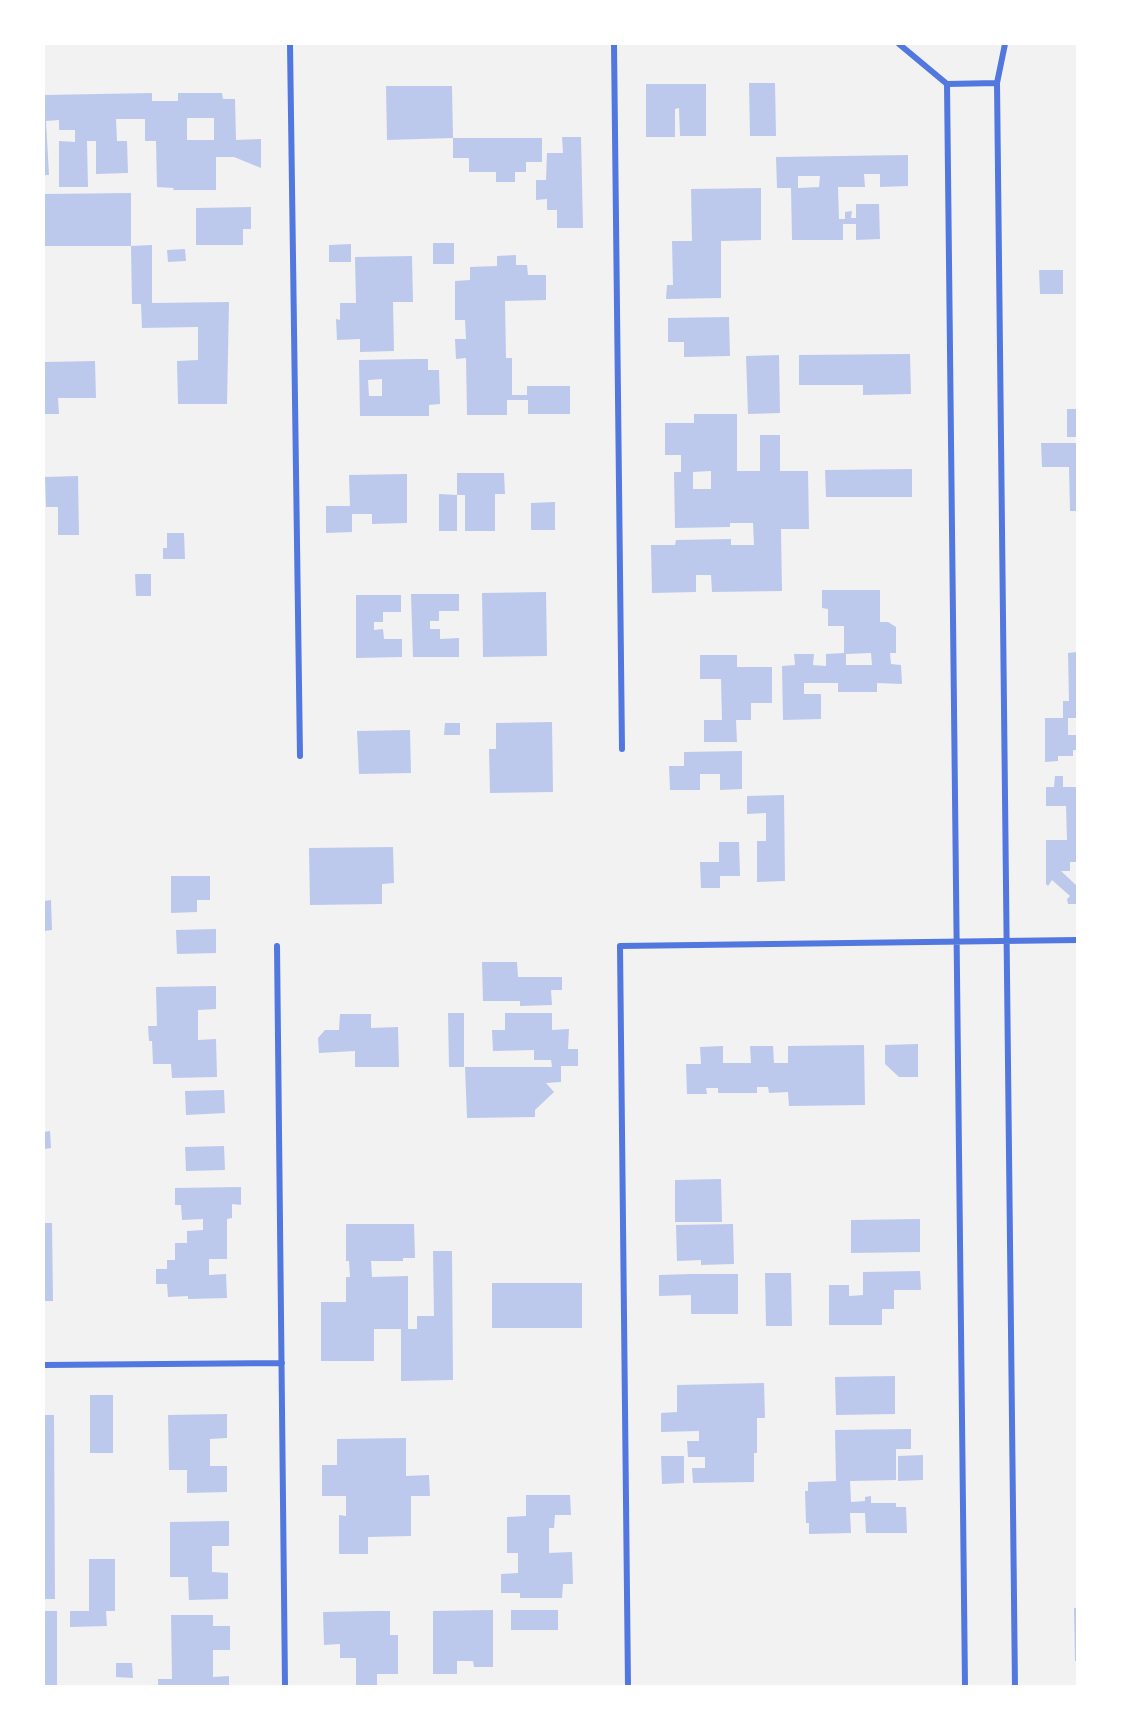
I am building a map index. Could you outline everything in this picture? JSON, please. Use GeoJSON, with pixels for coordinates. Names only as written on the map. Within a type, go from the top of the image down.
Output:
{"type":"FeatureCollection","features":[{"type":"Feature","properties":{"kind":"street"},"geometry":{"type":"LineString","coordinates":[[290,44],[300,756]]}},
{"type":"Feature","properties":{"kind":"street"},"geometry":{"type":"LineString","coordinates":[[614,44],[622,749]]}},
{"type":"Feature","properties":{"kind":"street"},"geometry":{"type":"LineString","coordinates":[[899,44],[947,84],[997,83]]}},
{"type":"Feature","properties":{"kind":"street"},"geometry":{"type":"LineString","coordinates":[[1005,44],[997,83],[1015,1686]]}},
{"type":"Feature","properties":{"kind":"street"},"geometry":{"type":"LineString","coordinates":[[947,84],[965,1686]]}},
{"type":"Feature","properties":{"kind":"street"},"geometry":{"type":"LineString","coordinates":[[628,1686],[620,946],[1077,940]]}},
{"type":"Feature","properties":{"kind":"street"},"geometry":{"type":"LineString","coordinates":[[277,946],[285,1686]]}},
{"type":"Feature","properties":{"kind":"street"},"geometry":{"type":"LineString","coordinates":[[44,1365],[282,1363]]}},
{"type":"Feature","properties":{"kind":"building"},"geometry":{"type":"Polygon","coordinates":[[[749,83],[775,83],[776,136],[750,136],[749,83]]]}},
{"type":"Feature","properties":{"kind":"building"},"geometry":{"type":"Polygon","coordinates":[[[646,84],[706,84],[706,136],[680,136],[679,108],[675,109],[675,137],[646,137],[646,84]]]}},
{"type":"Feature","properties":{"kind":"building"},"geometry":{"type":"Polygon","coordinates":[[[386,86],[452,86],[453,138],[387,140],[386,86]]]}},
{"type":"Feature","properties":{"kind":"building"},"geometry":{"type":"Polygon","coordinates":[[[152,93],[152,101],[178,101],[178,93],[222,93],[223,99],[235,99],[236,140],[261,139],[261,168],[234,157],[216,157],[216,190],[173,190],[174,188],[157,187],[156,141],[145,141],[145,119],[116,119],[117,141],[127,141],[128,173],[96,174],[96,141],[87,141],[88,187],[59,187],[59,141],[75,142],[75,130],[59,130],[59,120],[46,121],[49,175],[44,175],[44,95],[152,93]],[[187,118],[187,140],[214,140],[214,118],[187,118]]]}},
{"type":"Feature","properties":{"kind":"building"},"geometry":{"type":"Polygon","coordinates":[[[562,137],[581,137],[583,228],[557,228],[557,210],[547,210],[547,199],[536,200],[536,180],[546,180],[547,153],[563,153],[562,137]]]}},
{"type":"Feature","properties":{"kind":"building"},"geometry":{"type":"Polygon","coordinates":[[[453,138],[542,138],[542,162],[526,162],[526,172],[515,172],[515,182],[496,182],[496,172],[469,172],[469,158],[453,158],[453,138]]]}},
{"type":"Feature","properties":{"kind":"building"},"geometry":{"type":"Polygon","coordinates":[[[908,155],[908,186],[880,187],[880,174],[864,174],[865,187],[838,187],[839,219],[845,219],[845,212],[852,211],[851,218],[856,218],[856,204],[879,204],[880,239],[856,240],[856,224],[843,224],[843,240],[792,240],[791,188],[777,188],[776,157],[908,155]],[[798,176],[798,188],[819,187],[820,176],[798,176]]]}},
{"type":"Feature","properties":{"kind":"building"},"geometry":{"type":"Polygon","coordinates":[[[761,188],[761,240],[721,241],[721,298],[666,299],[667,285],[673,285],[672,241],[692,241],[691,189],[761,188]]]}},
{"type":"Feature","properties":{"kind":"building"},"geometry":{"type":"Polygon","coordinates":[[[131,193],[131,246],[44,246],[44,194],[131,193]]]}},
{"type":"Feature","properties":{"kind":"building"},"geometry":{"type":"Polygon","coordinates":[[[251,207],[251,229],[243,229],[243,245],[196,245],[196,208],[251,207]]]}},
{"type":"Feature","properties":{"kind":"building"},"geometry":{"type":"Polygon","coordinates":[[[433,243],[454,243],[454,264],[433,264],[433,243]]]}},
{"type":"Feature","properties":{"kind":"building"},"geometry":{"type":"Polygon","coordinates":[[[351,244],[351,262],[329,262],[329,245],[351,244]]]}},
{"type":"Feature","properties":{"kind":"building"},"geometry":{"type":"Polygon","coordinates":[[[152,245],[152,303],[229,302],[227,404],[178,404],[177,361],[198,360],[198,327],[142,328],[141,304],[132,304],[131,246],[152,245]]]}},
{"type":"Feature","properties":{"kind":"building"},"geometry":{"type":"Polygon","coordinates":[[[185,249],[186,261],[168,262],[167,250],[185,249]]]}},
{"type":"Feature","properties":{"kind":"building"},"geometry":{"type":"Polygon","coordinates":[[[516,255],[516,265],[527,265],[528,275],[546,275],[546,300],[505,301],[506,358],[512,358],[512,395],[527,395],[527,386],[570,386],[570,414],[528,414],[528,400],[507,400],[507,415],[467,415],[466,358],[456,359],[455,339],[466,339],[465,320],[455,320],[455,281],[470,280],[470,267],[497,266],[497,256],[516,255]]]}},
{"type":"Feature","properties":{"kind":"building"},"geometry":{"type":"Polygon","coordinates":[[[412,256],[413,302],[393,302],[394,351],[360,352],[360,339],[337,340],[336,319],[340,320],[340,303],[356,303],[355,257],[412,256]]]}},
{"type":"Feature","properties":{"kind":"building"},"geometry":{"type":"Polygon","coordinates":[[[1039,270],[1063,270],[1063,294],[1040,294],[1039,270]]]}},
{"type":"Feature","properties":{"kind":"building"},"geometry":{"type":"Polygon","coordinates":[[[729,317],[730,356],[684,357],[684,342],[668,342],[668,318],[729,317]]]}},
{"type":"Feature","properties":{"kind":"building"},"geometry":{"type":"Polygon","coordinates":[[[910,354],[911,394],[863,395],[863,385],[799,385],[799,355],[910,354]]]}},
{"type":"Feature","properties":{"kind":"building"},"geometry":{"type":"Polygon","coordinates":[[[779,355],[780,413],[748,414],[746,356],[779,355]]]}},
{"type":"Feature","properties":{"kind":"building"},"geometry":{"type":"Polygon","coordinates":[[[428,359],[428,370],[439,370],[440,404],[429,405],[429,416],[360,416],[359,360],[428,359]],[[382,379],[368,380],[369,396],[382,396],[382,379]]]}},
{"type":"Feature","properties":{"kind":"building"},"geometry":{"type":"Polygon","coordinates":[[[95,361],[96,398],[58,398],[59,414],[44,414],[44,362],[95,361]]]}},
{"type":"Feature","properties":{"kind":"building"},"geometry":{"type":"Polygon","coordinates":[[[1067,409],[1077,409],[1077,437],[1067,437],[1067,409]]]}},
{"type":"Feature","properties":{"kind":"building"},"geometry":{"type":"Polygon","coordinates":[[[694,414],[737,414],[737,471],[760,471],[760,435],[780,435],[780,471],[808,471],[809,529],[781,529],[782,591],[712,592],[711,575],[696,575],[696,592],[652,593],[651,545],[675,545],[676,540],[731,539],[731,545],[754,545],[753,523],[730,523],[730,527],[675,528],[674,472],[681,472],[681,455],[665,455],[665,423],[694,423],[694,414]],[[711,471],[693,472],[693,489],[711,489],[711,471]]]}},
{"type":"Feature","properties":{"kind":"building"},"geometry":{"type":"Polygon","coordinates":[[[1041,443],[1077,443],[1077,511],[1070,511],[1069,467],[1042,467],[1041,443]]]}},
{"type":"Feature","properties":{"kind":"building"},"geometry":{"type":"Polygon","coordinates":[[[912,469],[912,497],[826,497],[825,470],[912,469]]]}},
{"type":"Feature","properties":{"kind":"building"},"geometry":{"type":"Polygon","coordinates":[[[457,473],[504,473],[505,494],[495,494],[495,531],[465,531],[465,495],[457,495],[457,473]]]}},
{"type":"Feature","properties":{"kind":"building"},"geometry":{"type":"Polygon","coordinates":[[[407,474],[407,523],[372,524],[372,514],[352,514],[352,532],[326,533],[326,506],[350,506],[349,475],[407,474]]]}},
{"type":"Feature","properties":{"kind":"building"},"geometry":{"type":"Polygon","coordinates":[[[78,476],[79,535],[58,535],[58,507],[46,507],[45,477],[78,476]]]}},
{"type":"Feature","properties":{"kind":"building"},"geometry":{"type":"Polygon","coordinates":[[[439,494],[457,495],[457,531],[439,531],[439,494]]]}},
{"type":"Feature","properties":{"kind":"building"},"geometry":{"type":"Polygon","coordinates":[[[555,502],[555,530],[531,530],[531,503],[555,502]]]}},
{"type":"Feature","properties":{"kind":"building"},"geometry":{"type":"Polygon","coordinates":[[[167,533],[184,533],[185,559],[163,559],[163,548],[167,548],[167,533]]]}},
{"type":"Feature","properties":{"kind":"building"},"geometry":{"type":"Polygon","coordinates":[[[135,574],[151,574],[151,596],[136,596],[135,574]]]}},
{"type":"Feature","properties":{"kind":"building"},"geometry":{"type":"Polygon","coordinates":[[[822,590],[880,590],[880,622],[888,622],[896,627],[896,653],[890,653],[891,664],[901,665],[902,684],[877,683],[877,692],[838,692],[838,683],[804,683],[804,694],[821,694],[821,719],[783,720],[782,666],[795,665],[794,654],[814,654],[813,665],[826,666],[826,654],[844,653],[844,626],[828,626],[828,609],[822,608],[822,590]],[[871,653],[846,654],[846,665],[872,665],[871,653]]]}},
{"type":"Feature","properties":{"kind":"building"},"geometry":{"type":"Polygon","coordinates":[[[546,592],[547,656],[483,657],[482,593],[546,592]]]}},
{"type":"Feature","properties":{"kind":"building"},"geometry":{"type":"Polygon","coordinates":[[[411,594],[459,594],[459,611],[439,611],[439,621],[430,621],[430,629],[440,629],[440,639],[459,638],[459,657],[413,657],[411,594]]]}},
{"type":"Feature","properties":{"kind":"building"},"geometry":{"type":"Polygon","coordinates":[[[356,595],[401,595],[401,612],[383,612],[383,622],[374,622],[374,630],[383,629],[384,639],[402,639],[402,657],[356,658],[356,595]]]}},
{"type":"Feature","properties":{"kind":"building"},"geometry":{"type":"Polygon","coordinates":[[[1077,652],[1077,718],[1068,718],[1068,735],[1077,735],[1077,750],[1073,750],[1073,756],[1058,756],[1058,761],[1045,762],[1045,718],[1063,718],[1063,701],[1069,701],[1068,653],[1077,652]]]}},
{"type":"Feature","properties":{"kind":"building"},"geometry":{"type":"Polygon","coordinates":[[[700,655],[737,655],[737,667],[772,667],[772,703],[751,703],[751,720],[736,720],[737,742],[704,742],[704,720],[722,720],[721,679],[700,679],[700,655]]]}},
{"type":"Feature","properties":{"kind":"building"},"geometry":{"type":"Polygon","coordinates":[[[552,722],[553,792],[490,793],[489,749],[496,749],[496,723],[552,722]]]}},
{"type":"Feature","properties":{"kind":"building"},"geometry":{"type":"Polygon","coordinates":[[[445,723],[460,723],[460,735],[444,735],[445,723]]]}},
{"type":"Feature","properties":{"kind":"building"},"geometry":{"type":"Polygon","coordinates":[[[410,730],[411,773],[359,774],[357,731],[410,730]]]}},
{"type":"Feature","properties":{"kind":"building"},"geometry":{"type":"Polygon","coordinates":[[[742,751],[742,789],[720,790],[720,774],[700,774],[700,790],[670,790],[669,766],[684,766],[684,752],[742,751]]]}},
{"type":"Feature","properties":{"kind":"building"},"geometry":{"type":"Polygon","coordinates":[[[1055,776],[1063,776],[1063,787],[1077,787],[1077,862],[1070,862],[1070,871],[1061,871],[1077,886],[1077,904],[1068,904],[1067,899],[1070,896],[1052,880],[1048,886],[1046,884],[1046,840],[1067,840],[1066,806],[1046,806],[1046,787],[1054,787],[1055,776]]]}},
{"type":"Feature","properties":{"kind":"building"},"geometry":{"type":"Polygon","coordinates":[[[784,795],[785,881],[757,882],[757,841],[766,841],[766,813],[747,814],[747,796],[784,795]]]}},
{"type":"Feature","properties":{"kind":"building"},"geometry":{"type":"Polygon","coordinates":[[[719,842],[739,842],[740,876],[720,876],[720,888],[701,888],[700,862],[719,862],[719,842]]]}},
{"type":"Feature","properties":{"kind":"building"},"geometry":{"type":"Polygon","coordinates":[[[393,847],[394,883],[382,884],[382,904],[310,905],[309,848],[393,847]]]}},
{"type":"Feature","properties":{"kind":"building"},"geometry":{"type":"Polygon","coordinates":[[[171,876],[210,876],[210,900],[197,900],[197,912],[171,913],[171,876]]]}},
{"type":"Feature","properties":{"kind":"building"},"geometry":{"type":"Polygon","coordinates":[[[51,900],[52,930],[44,931],[44,901],[51,900]]]}},
{"type":"Feature","properties":{"kind":"building"},"geometry":{"type":"Polygon","coordinates":[[[216,929],[216,953],[177,954],[176,930],[216,929]]]}},
{"type":"Feature","properties":{"kind":"building"},"geometry":{"type":"Polygon","coordinates":[[[482,962],[517,962],[518,977],[562,977],[562,990],[551,990],[552,1005],[520,1006],[520,1001],[483,1001],[482,962]]]}},
{"type":"Feature","properties":{"kind":"building"},"geometry":{"type":"Polygon","coordinates":[[[216,986],[216,1009],[198,1010],[198,1040],[216,1039],[217,1077],[172,1078],[171,1064],[153,1064],[152,1041],[149,1041],[148,1026],[157,1026],[156,987],[216,986]]]}},
{"type":"Feature","properties":{"kind":"building"},"geometry":{"type":"Polygon","coordinates":[[[448,1013],[464,1013],[464,1067],[449,1067],[448,1013]]]}},
{"type":"Feature","properties":{"kind":"building"},"geometry":{"type":"Polygon","coordinates":[[[505,1013],[552,1013],[552,1030],[569,1029],[568,1049],[578,1049],[578,1066],[561,1066],[561,1082],[546,1083],[554,1092],[535,1110],[535,1117],[467,1118],[465,1067],[552,1067],[551,1060],[534,1060],[534,1050],[493,1051],[492,1030],[505,1030],[505,1013]]]}},
{"type":"Feature","properties":{"kind":"building"},"geometry":{"type":"Polygon","coordinates":[[[340,1014],[371,1014],[371,1028],[398,1027],[399,1067],[355,1067],[355,1051],[319,1053],[318,1038],[325,1030],[339,1030],[340,1014]]]}},
{"type":"Feature","properties":{"kind":"building"},"geometry":{"type":"Polygon","coordinates":[[[918,1044],[918,1077],[899,1077],[885,1064],[885,1045],[918,1044]]]}},
{"type":"Feature","properties":{"kind":"building"},"geometry":{"type":"Polygon","coordinates":[[[864,1045],[865,1105],[789,1106],[788,1092],[769,1093],[768,1087],[757,1087],[757,1093],[718,1093],[718,1088],[706,1088],[707,1094],[687,1094],[686,1064],[701,1064],[700,1047],[723,1046],[723,1063],[751,1063],[750,1046],[773,1046],[774,1063],[788,1063],[788,1046],[864,1045]]]}},
{"type":"Feature","properties":{"kind":"building"},"geometry":{"type":"Polygon","coordinates":[[[224,1090],[225,1113],[186,1115],[185,1091],[224,1090]]]}},
{"type":"Feature","properties":{"kind":"building"},"geometry":{"type":"Polygon","coordinates":[[[50,1131],[51,1148],[44,1149],[44,1132],[50,1131]]]}},
{"type":"Feature","properties":{"kind":"building"},"geometry":{"type":"Polygon","coordinates":[[[224,1146],[225,1170],[186,1171],[185,1147],[224,1146]]]}},
{"type":"Feature","properties":{"kind":"building"},"geometry":{"type":"Polygon","coordinates":[[[721,1179],[722,1222],[675,1222],[675,1180],[721,1179]]]}},
{"type":"Feature","properties":{"kind":"building"},"geometry":{"type":"Polygon","coordinates":[[[241,1187],[241,1205],[232,1204],[232,1218],[227,1219],[227,1259],[209,1259],[209,1275],[226,1274],[227,1298],[168,1297],[167,1284],[156,1284],[156,1269],[167,1269],[167,1260],[175,1260],[175,1243],[187,1243],[187,1231],[203,1230],[203,1219],[182,1220],[181,1205],[175,1205],[175,1188],[241,1187]]]}},
{"type":"Feature","properties":{"kind":"building"},"geometry":{"type":"Polygon","coordinates":[[[920,1219],[920,1252],[851,1253],[851,1220],[920,1219]]]}},
{"type":"Feature","properties":{"kind":"building"},"geometry":{"type":"Polygon","coordinates":[[[44,1223],[52,1223],[53,1301],[44,1301],[44,1223]]]}},
{"type":"Feature","properties":{"kind":"building"},"geometry":{"type":"Polygon","coordinates":[[[346,1224],[414,1224],[415,1258],[403,1258],[403,1261],[371,1261],[372,1277],[408,1276],[408,1329],[417,1329],[417,1316],[434,1316],[433,1251],[452,1251],[453,1380],[401,1381],[401,1329],[374,1329],[374,1361],[321,1361],[321,1302],[346,1302],[346,1277],[350,1277],[349,1261],[346,1261],[346,1224]]]}},
{"type":"Feature","properties":{"kind":"building"},"geometry":{"type":"Polygon","coordinates":[[[733,1224],[734,1264],[701,1265],[701,1260],[677,1261],[676,1225],[733,1224]]]}},
{"type":"Feature","properties":{"kind":"building"},"geometry":{"type":"Polygon","coordinates":[[[920,1271],[921,1290],[894,1290],[894,1309],[882,1309],[882,1325],[829,1325],[829,1285],[849,1285],[849,1296],[863,1295],[863,1272],[920,1271]]]}},
{"type":"Feature","properties":{"kind":"building"},"geometry":{"type":"Polygon","coordinates":[[[765,1273],[791,1273],[792,1326],[766,1326],[765,1273]]]}},
{"type":"Feature","properties":{"kind":"building"},"geometry":{"type":"Polygon","coordinates":[[[738,1274],[738,1314],[691,1314],[691,1295],[659,1296],[659,1275],[738,1274]]]}},
{"type":"Feature","properties":{"kind":"building"},"geometry":{"type":"Polygon","coordinates":[[[492,1283],[582,1283],[582,1328],[492,1328],[492,1283]]]}},
{"type":"Feature","properties":{"kind":"building"},"geometry":{"type":"Polygon","coordinates":[[[895,1376],[895,1414],[836,1415],[835,1377],[895,1376]]]}},
{"type":"Feature","properties":{"kind":"building"},"geometry":{"type":"Polygon","coordinates":[[[764,1383],[765,1418],[757,1418],[754,1482],[693,1483],[692,1468],[705,1468],[705,1457],[688,1457],[687,1441],[699,1441],[699,1431],[661,1432],[661,1413],[677,1412],[677,1385],[764,1383]]]}},
{"type":"Feature","properties":{"kind":"building"},"geometry":{"type":"Polygon","coordinates":[[[90,1395],[113,1395],[113,1453],[90,1453],[90,1395]]]}},
{"type":"Feature","properties":{"kind":"building"},"geometry":{"type":"Polygon","coordinates":[[[227,1414],[227,1438],[210,1439],[210,1466],[227,1466],[227,1492],[187,1493],[187,1470],[169,1470],[168,1415],[227,1414]]]}},
{"type":"Feature","properties":{"kind":"building"},"geometry":{"type":"Polygon","coordinates":[[[44,1415],[54,1415],[55,1599],[44,1599],[44,1415]]]}},
{"type":"Feature","properties":{"kind":"building"},"geometry":{"type":"Polygon","coordinates":[[[911,1429],[911,1449],[896,1449],[896,1480],[850,1481],[851,1502],[865,1501],[865,1497],[871,1496],[871,1503],[896,1503],[896,1507],[906,1507],[907,1533],[866,1533],[865,1513],[850,1513],[851,1533],[809,1534],[809,1523],[806,1523],[805,1491],[808,1491],[808,1482],[836,1481],[835,1430],[911,1429]]]}},
{"type":"Feature","properties":{"kind":"building"},"geometry":{"type":"Polygon","coordinates":[[[406,1438],[406,1476],[429,1475],[430,1496],[411,1496],[411,1536],[368,1537],[368,1554],[339,1554],[339,1515],[346,1516],[346,1496],[322,1496],[322,1465],[337,1465],[337,1439],[406,1438]]]}},
{"type":"Feature","properties":{"kind":"building"},"geometry":{"type":"Polygon","coordinates":[[[923,1455],[923,1480],[898,1481],[898,1456],[923,1455]]]}},
{"type":"Feature","properties":{"kind":"building"},"geometry":{"type":"Polygon","coordinates":[[[661,1456],[684,1456],[684,1483],[662,1484],[661,1456]]]}},
{"type":"Feature","properties":{"kind":"building"},"geometry":{"type":"Polygon","coordinates":[[[526,1495],[570,1495],[571,1515],[555,1515],[554,1528],[549,1528],[549,1553],[572,1552],[573,1584],[563,1584],[562,1598],[520,1598],[520,1593],[501,1593],[501,1574],[518,1573],[518,1553],[507,1553],[507,1517],[526,1516],[526,1495]]]}},
{"type":"Feature","properties":{"kind":"building"},"geometry":{"type":"Polygon","coordinates":[[[229,1521],[229,1546],[212,1546],[212,1572],[228,1573],[228,1599],[189,1600],[188,1577],[170,1577],[170,1522],[229,1521]]]}},
{"type":"Feature","properties":{"kind":"building"},"geometry":{"type":"Polygon","coordinates":[[[89,1559],[115,1559],[115,1611],[106,1611],[107,1626],[70,1627],[70,1611],[89,1611],[89,1559]]]}},
{"type":"Feature","properties":{"kind":"building"},"geometry":{"type":"Polygon","coordinates":[[[1074,1608],[1077,1608],[1077,1661],[1075,1661],[1074,1608]]]}},
{"type":"Feature","properties":{"kind":"building"},"geometry":{"type":"Polygon","coordinates":[[[493,1610],[493,1667],[474,1667],[473,1661],[457,1661],[457,1674],[433,1674],[433,1611],[493,1610]]]}},
{"type":"Feature","properties":{"kind":"building"},"geometry":{"type":"Polygon","coordinates":[[[511,1610],[558,1610],[558,1630],[511,1630],[511,1610]]]}},
{"type":"Feature","properties":{"kind":"building"},"geometry":{"type":"Polygon","coordinates":[[[44,1611],[57,1611],[57,1686],[44,1686],[44,1611]]]}},
{"type":"Feature","properties":{"kind":"building"},"geometry":{"type":"Polygon","coordinates":[[[390,1611],[390,1635],[398,1635],[398,1674],[377,1674],[377,1686],[356,1686],[356,1658],[340,1658],[340,1644],[324,1645],[323,1612],[390,1611]]]}},
{"type":"Feature","properties":{"kind":"building"},"geometry":{"type":"Polygon","coordinates":[[[171,1615],[213,1615],[213,1626],[230,1626],[230,1650],[213,1650],[213,1677],[229,1676],[229,1686],[158,1686],[158,1679],[172,1679],[171,1615]]]}},
{"type":"Feature","properties":{"kind":"building"},"geometry":{"type":"Polygon","coordinates":[[[116,1663],[132,1663],[133,1678],[116,1677],[116,1663]]]}}]}
